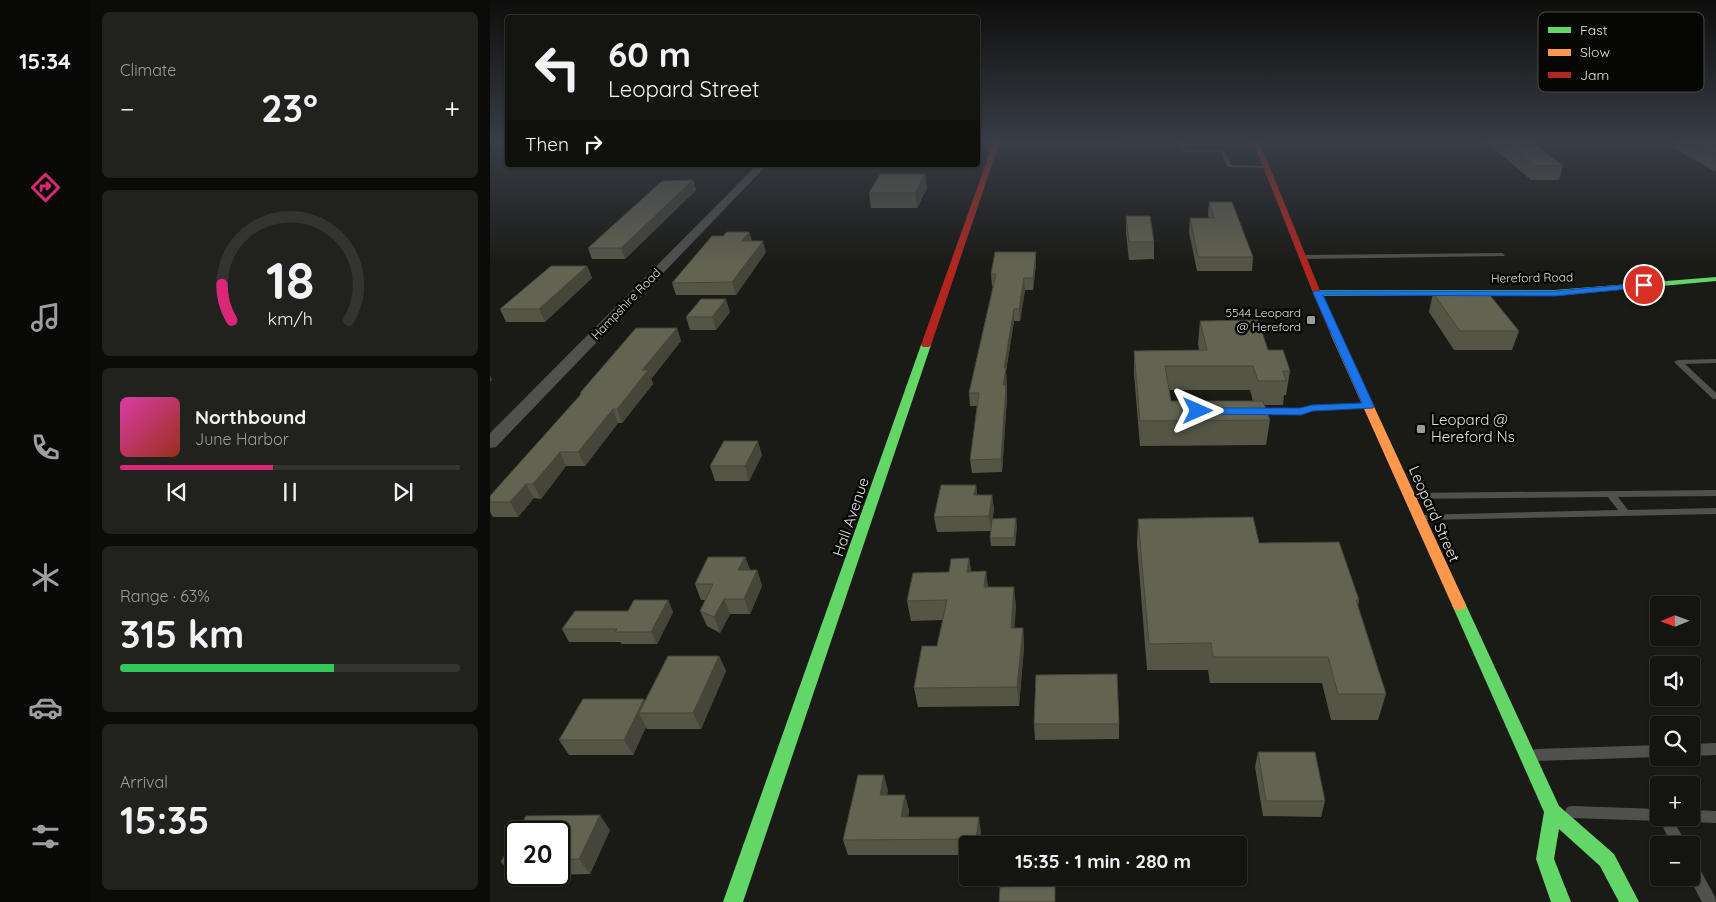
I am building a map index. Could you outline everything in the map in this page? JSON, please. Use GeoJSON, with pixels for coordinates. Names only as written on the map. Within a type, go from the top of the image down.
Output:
{"type":"FeatureCollection","features":[{"type":"Feature","properties":{"kind":"street","name":"Hampshire Road"},"geometry":{"type":"LineString","coordinates":[[490,442],[744,183]]}},
{"type":"Feature","properties":{"kind":"street","name":"Hall Avenue"},"geometry":{"type":"LineString","coordinates":[[733,902],[982,183]]}},
{"type":"Feature","properties":{"kind":"street","name":"Leopard Street"},"geometry":{"type":"LineString","coordinates":[[1273,183],[1317,293],[1553,812]]}},
{"type":"Feature","properties":{"kind":"street","name":"Hereford Road"},"geometry":{"type":"LineString","coordinates":[[1317,293],[1555,293],[1716,279]]}},
{"type":"Feature","properties":{"kind":"street"},"geometry":{"type":"LineString","coordinates":[[1553,812],[1545,859],[1560,902]]}},
{"type":"Feature","properties":{"kind":"street"},"geometry":{"type":"LineString","coordinates":[[1553,812],[1607,860],[1629,902]]}},
{"type":"Feature","properties":{"kind":"lane"},"geometry":{"type":"LineString","coordinates":[[1303,257],[1502,255]]}},
{"type":"Feature","properties":{"kind":"lane"},"geometry":{"type":"LineString","coordinates":[[1716,361],[1678,362],[1716,397]]}},
{"type":"Feature","properties":{"kind":"lane"},"geometry":{"type":"LineString","coordinates":[[1245,411],[1301,412],[1312,408],[1369,406]]}},
{"type":"Feature","properties":{"kind":"lane"},"geometry":{"type":"LineString","coordinates":[[1409,496],[1716,493]]}},
{"type":"Feature","properties":{"kind":"lane"},"geometry":{"type":"LineString","coordinates":[[1610,494],[1625,513]]}},
{"type":"Feature","properties":{"kind":"lane"},"geometry":{"type":"LineString","coordinates":[[1419,517],[1716,511]]}},
{"type":"Feature","properties":{"kind":"lane"},"geometry":{"type":"LineString","coordinates":[[1700,750],[1716,749]]}},
{"type":"Feature","properties":{"kind":"lane"},"geometry":{"type":"LineString","coordinates":[[1528,755],[1650,751]]}},
{"type":"Feature","properties":{"kind":"lane"},"geometry":{"type":"LineString","coordinates":[[1553,812],[1650,815]]}},
{"type":"Feature","properties":{"kind":"lane"},"geometry":{"type":"LineString","coordinates":[[1700,816],[1716,817]]}},
{"type":"Feature","properties":{"kind":"lane"},"geometry":{"type":"LineString","coordinates":[[1700,884],[1710,902]]}},
{"type":"Feature","properties":{"kind":"building"},"geometry":{"type":"Polygon","coordinates":[[[660,183],[690,183],[621,248],[588,248],[660,183]]]}},
{"type":"Feature","properties":{"kind":"building"},"geometry":{"type":"Polygon","coordinates":[[[875,183],[920,183],[915,193],[869,193],[875,183]]]}},
{"type":"Feature","properties":{"kind":"building"},"geometry":{"type":"Polygon","coordinates":[[[1209,202],[1232,202],[1253,257],[1198,257],[1190,218],[1214,218],[1209,202]]]}},
{"type":"Feature","properties":{"kind":"building"},"geometry":{"type":"Polygon","coordinates":[[[1126,216],[1150,216],[1154,242],[1129,242],[1126,216]]]}},
{"type":"Feature","properties":{"kind":"building"},"geometry":{"type":"Polygon","coordinates":[[[727,232],[749,232],[742,241],[763,241],[732,282],[672,283],[712,236],[723,236],[727,232]]]}},
{"type":"Feature","properties":{"kind":"building"},"geometry":{"type":"Polygon","coordinates":[[[995,252],[1036,252],[1033,278],[1024,278],[1019,309],[1014,309],[1004,368],[1006,368],[1003,385],[1006,385],[1001,459],[970,460],[979,393],[969,393],[996,274],[991,274],[995,252]]]}},
{"type":"Feature","properties":{"kind":"building"},"geometry":{"type":"Polygon","coordinates":[[[551,266],[587,266],[539,309],[500,309],[551,266]]]}},
{"type":"Feature","properties":{"kind":"building"},"geometry":{"type":"Polygon","coordinates":[[[1433,293],[1488,293],[1519,331],[1460,331],[1433,293]]]}},
{"type":"Feature","properties":{"kind":"building"},"geometry":{"type":"Polygon","coordinates":[[[701,299],[726,299],[712,317],[686,317],[701,299]]]}},
{"type":"Feature","properties":{"kind":"building"},"geometry":{"type":"Polygon","coordinates":[[[1258,320],[1268,350],[1283,350],[1290,371],[1283,371],[1286,381],[1258,381],[1253,366],[1165,366],[1171,401],[1263,401],[1270,420],[1140,421],[1134,351],[1207,350],[1200,321],[1258,320]]]}},
{"type":"Feature","properties":{"kind":"building"},"geometry":{"type":"Polygon","coordinates":[[[636,328],[677,328],[642,370],[648,370],[630,393],[617,409],[613,409],[578,452],[560,452],[533,484],[526,484],[510,502],[490,502],[490,496],[582,393],[580,393],[636,328]]]}},
{"type":"Feature","properties":{"kind":"building"},"geometry":{"type":"Polygon","coordinates":[[[724,441],[758,441],[745,466],[710,466],[724,441]]]}},
{"type":"Feature","properties":{"kind":"building"},"geometry":{"type":"Polygon","coordinates":[[[941,485],[976,485],[974,495],[992,495],[989,516],[934,517],[941,485]]]}},
{"type":"Feature","properties":{"kind":"building"},"geometry":{"type":"Polygon","coordinates":[[[1253,517],[1259,543],[1339,542],[1359,600],[1356,600],[1386,694],[1338,694],[1328,657],[1213,657],[1211,643],[1149,644],[1138,519],[1253,517]]]}},
{"type":"Feature","properties":{"kind":"building"},"geometry":{"type":"Polygon","coordinates":[[[1016,518],[1014,538],[990,538],[992,519],[1016,518]]]}},
{"type":"Feature","properties":{"kind":"building"},"geometry":{"type":"Polygon","coordinates":[[[708,557],[745,557],[738,570],[757,570],[744,599],[724,599],[714,617],[700,611],[713,584],[695,584],[708,557]]]}},
{"type":"Feature","properties":{"kind":"building"},"geometry":{"type":"Polygon","coordinates":[[[969,558],[967,572],[986,571],[984,587],[1014,587],[1011,628],[1023,628],[1017,687],[914,688],[922,646],[937,646],[947,600],[907,601],[913,573],[949,572],[951,559],[969,558]]]}},
{"type":"Feature","properties":{"kind":"building"},"geometry":{"type":"Polygon","coordinates":[[[634,600],[668,600],[651,632],[615,632],[617,629],[562,629],[575,611],[628,611],[634,600]]]}},
{"type":"Feature","properties":{"kind":"building"},"geometry":{"type":"Polygon","coordinates":[[[668,656],[719,656],[693,713],[639,713],[668,656]]]}},
{"type":"Feature","properties":{"kind":"building"},"geometry":{"type":"Polygon","coordinates":[[[1117,674],[1119,724],[1034,724],[1036,675],[1117,674]]]}},
{"type":"Feature","properties":{"kind":"building"},"geometry":{"type":"Polygon","coordinates":[[[583,699],[644,699],[624,740],[559,740],[583,699]]]}},
{"type":"Feature","properties":{"kind":"building"},"geometry":{"type":"Polygon","coordinates":[[[1258,752],[1315,752],[1325,801],[1266,801],[1258,752]]]}},
{"type":"Feature","properties":{"kind":"building"},"geometry":{"type":"Polygon","coordinates":[[[858,775],[884,775],[880,795],[905,795],[901,817],[979,817],[976,836],[959,836],[959,839],[843,840],[858,775]]]}},
{"type":"Feature","properties":{"kind":"building"},"geometry":{"type":"Polygon","coordinates":[[[600,815],[579,859],[570,859],[570,821],[523,821],[526,816],[600,815]]]}},
{"type":"Feature","properties":{"kind":"building"},"geometry":{"type":"Polygon","coordinates":[[[1055,886],[1055,902],[999,902],[1000,887],[1055,886]]]}},
{"type":"Feature","properties":{"kind":"traffic: fast"},"geometry":{"type":"LineString","coordinates":[[1317,293],[1555,293],[1716,279]]}},
{"type":"Feature","properties":{"kind":"traffic: fast"},"geometry":{"type":"LineString","coordinates":[[733,902],[926,345]]}},
{"type":"Feature","properties":{"kind":"traffic: fast"},"geometry":{"type":"LineString","coordinates":[[1459,605],[1553,812],[1545,859],[1561,902]]}},
{"type":"Feature","properties":{"kind":"traffic: fast"},"geometry":{"type":"LineString","coordinates":[[1553,812],[1607,860],[1629,902]]}},
{"type":"Feature","properties":{"kind":"traffic: slow"},"geometry":{"type":"LineString","coordinates":[[1335,333],[1459,605]]}},
{"type":"Feature","properties":{"kind":"traffic: jam"},"geometry":{"type":"LineString","coordinates":[[926,345],[982,183]]}},
{"type":"Feature","properties":{"kind":"traffic: jam"},"geometry":{"type":"LineString","coordinates":[[1273,183],[1335,333]]}},
{"type":"Feature","properties":{"kind":"place","name":"5544 Leopard @ Hereford"},"geometry":{"type":"Point","coordinates":[1311,320]}},
{"type":"Feature","properties":{"kind":"place","name":"Leopard @ Hereford Ns"},"geometry":{"type":"Point","coordinates":[1421,429]}},
{"type":"Feature","properties":{"kind":"route"},"geometry":{"type":"LineString","coordinates":[[1198,411],[1301,412],[1312,408],[1369,406],[1317,293],[1555,293],[1644,285]]}}]}
